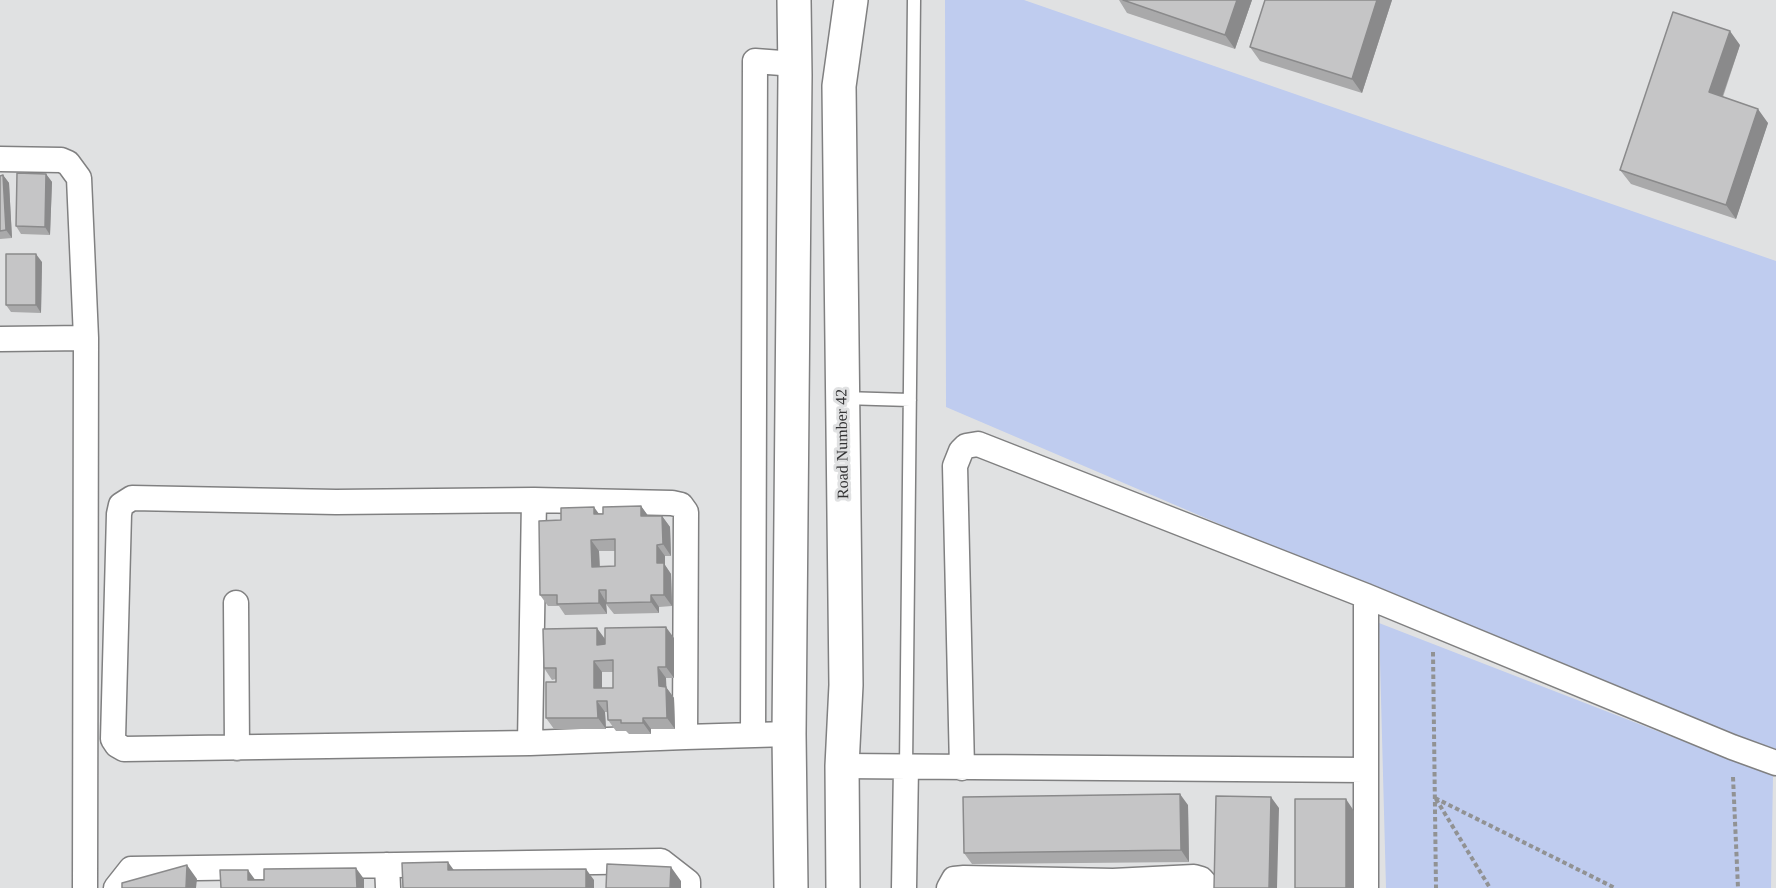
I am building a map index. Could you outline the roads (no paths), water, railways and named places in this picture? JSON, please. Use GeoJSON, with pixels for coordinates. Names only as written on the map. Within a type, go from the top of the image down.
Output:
{"type":"FeatureCollection","features":[{"type":"Feature","properties":{"kind":"main road"},"geometry":{"type":"LineString","coordinates":[[791,888],[789,734],[794,0]]}},
{"type":"Feature","properties":{"kind":"main road","name":"Road Number 42"},"geometry":{"type":"LineString","coordinates":[[843,888],[842,766],[846,685],[839,86],[851,0]]}},
{"type":"Feature","properties":{"kind":"street"},"geometry":{"type":"LineString","coordinates":[[753,735],[756,61],[795,64]]}},
{"type":"Feature","properties":{"kind":"street"},"geometry":{"type":"LineString","coordinates":[[0,159],[62,160],[68,163],[79,178],[86,338],[85,888]]}},
{"type":"Feature","properties":{"kind":"street"},"geometry":{"type":"LineString","coordinates":[[755,174],[794,177]]}},
{"type":"Feature","properties":{"kind":"street"},"geometry":{"type":"LineString","coordinates":[[0,339],[86,338]]}},
{"type":"Feature","properties":{"kind":"street"},"geometry":{"type":"LineString","coordinates":[[962,768],[955,466],[961,451],[966,446],[978,444],[1366,596],[1776,763]]}},
{"type":"Feature","properties":{"kind":"street"},"geometry":{"type":"LineString","coordinates":[[685,736],[674,635],[684,508],[672,503],[336,502],[132,498],[125,500],[121,505],[113,739],[124,749],[530,743],[789,734]]}},
{"type":"Feature","properties":{"kind":"street"},"geometry":{"type":"LineString","coordinates":[[530,743],[545,633],[534,501]]}},
{"type":"Feature","properties":{"kind":"street"},"geometry":{"type":"LineString","coordinates":[[1366,596],[1366,888]]}},
{"type":"Feature","properties":{"kind":"street"},"geometry":{"type":"LineString","coordinates":[[236,603],[237,748]]}},
{"type":"Feature","properties":{"kind":"street"},"geometry":{"type":"LineString","coordinates":[[842,766],[1365,770]]}},
{"type":"Feature","properties":{"kind":"street"},"geometry":{"type":"LineString","coordinates":[[904,888],[906,767]]}},
{"type":"Feature","properties":{"kind":"street"},"geometry":{"type":"LineString","coordinates":[[116,888],[131,869],[216,878],[388,876],[661,861],[688,882],[688,888]]}},
{"type":"Feature","properties":{"kind":"street"},"geometry":{"type":"LineString","coordinates":[[949,888],[954,879],[963,878],[1113,885],[1194,877],[1201,879],[1209,888]]}},
{"type":"Feature","properties":{"kind":"lane"},"geometry":{"type":"LineString","coordinates":[[906,767],[914,0]]}},
{"type":"Feature","properties":{"kind":"lane"},"geometry":{"type":"LineString","coordinates":[[843,399],[910,400]]}}]}
